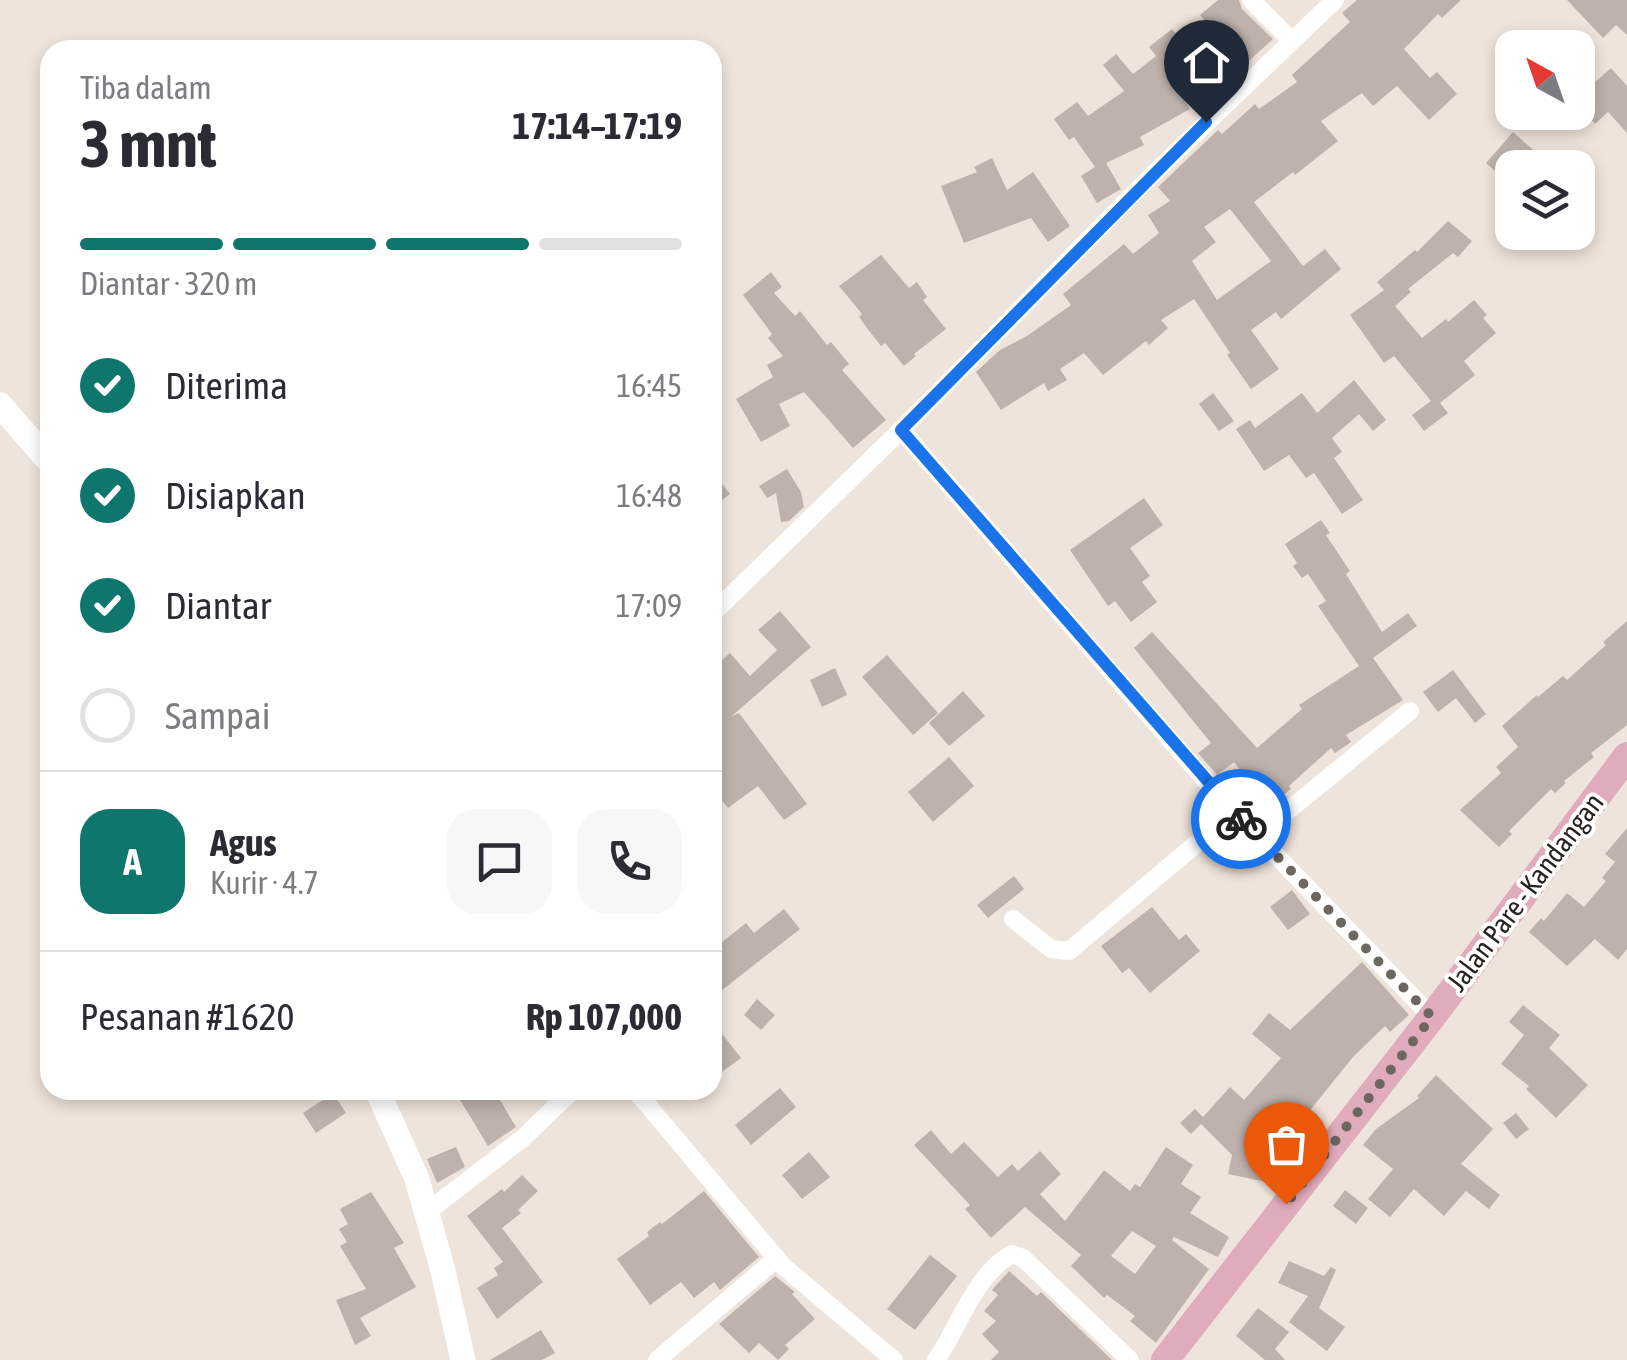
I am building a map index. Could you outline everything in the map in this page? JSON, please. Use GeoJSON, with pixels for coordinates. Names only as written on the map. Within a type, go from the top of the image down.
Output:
{"type":"FeatureCollection","features":[{"type":"Feature","properties":{"kind":"main road","name":"Jalan Pare - Kandangan"},"geometry":{"type":"LineString","coordinates":[[1166,1360],[1432,1017],[1627,756]]}},
{"type":"Feature","properties":{"kind":"street"},"geometry":{"type":"LineString","coordinates":[[1251,0],[1291,40]]}},
{"type":"Feature","properties":{"kind":"street"},"geometry":{"type":"LineString","coordinates":[[722,604],[901,430],[1150,176],[1335,0]]}},
{"type":"Feature","properties":{"kind":"street"},"geometry":{"type":"LineString","coordinates":[[0,405],[40,451]]}},
{"type":"Feature","properties":{"kind":"street"},"geometry":{"type":"LineString","coordinates":[[901,430],[1234,812],[1432,1017]]}},
{"type":"Feature","properties":{"kind":"street"},"geometry":{"type":"LineString","coordinates":[[1257,836],[1410,710]]}},
{"type":"Feature","properties":{"kind":"street"},"geometry":{"type":"LineString","coordinates":[[1013,919],[1050,949],[1069,951],[1234,812]]}},
{"type":"Feature","properties":{"kind":"street"},"geometry":{"type":"LineString","coordinates":[[382,1100],[411,1165],[426,1212],[463,1360]]}},
{"type":"Feature","properties":{"kind":"street"},"geometry":{"type":"LineString","coordinates":[[426,1212],[524,1138],[563,1100]]}},
{"type":"Feature","properties":{"kind":"street"},"geometry":{"type":"LineString","coordinates":[[643,1100],[777,1258],[894,1360]]}},
{"type":"Feature","properties":{"kind":"street"},"geometry":{"type":"LineString","coordinates":[[936,1360],[979,1289],[1012,1254],[1023,1258],[1130,1360]]}},
{"type":"Feature","properties":{"kind":"street"},"geometry":{"type":"LineString","coordinates":[[657,1360],[777,1258]]}},
{"type":"Feature","properties":{"kind":"building"},"geometry":{"type":"Polygon","coordinates":[[[1218,0],[1239,0],[1242,9],[1273,39],[1242,67],[1200,15],[1218,0]]]}},
{"type":"Feature","properties":{"kind":"building"},"geometry":{"type":"Polygon","coordinates":[[[1357,0],[1461,0],[1442,18],[1438,14],[1404,49],[1430,78],[1437,72],[1457,94],[1429,120],[1397,86],[1373,106],[1362,93],[1321,121],[1338,141],[1254,202],[1303,266],[1325,249],[1341,269],[1281,319],[1276,312],[1251,330],[1279,369],[1251,389],[1194,299],[1161,320],[1168,328],[1149,345],[1146,341],[1103,375],[1084,353],[1060,369],[1067,380],[1048,391],[1044,383],[1001,410],[976,372],[1000,350],[1071,305],[1063,294],[1124,244],[1133,254],[1159,233],[1148,215],[1170,201],[1158,187],[1218,130],[1222,134],[1255,104],[1259,109],[1297,82],[1292,75],[1350,22],[1342,13],[1357,0]],[[1230,209],[1204,227],[1216,242],[1192,261],[1217,300],[1271,261],[1230,209]]]}},
{"type":"Feature","properties":{"kind":"building"},"geometry":{"type":"Polygon","coordinates":[[[1567,0],[1627,0],[1627,35],[1616,25],[1603,38],[1567,0]]]}},
{"type":"Feature","properties":{"kind":"building"},"geometry":{"type":"Polygon","coordinates":[[[1172,29],[1213,80],[1185,101],[1190,109],[1140,137],[1144,145],[1106,163],[1121,189],[1097,203],[1081,176],[1095,167],[1074,137],[1069,140],[1054,119],[1077,102],[1088,116],[1124,91],[1103,65],[1116,54],[1133,74],[1156,56],[1149,47],[1172,29]]]}},
{"type":"Feature","properties":{"kind":"building"},"geometry":{"type":"Polygon","coordinates":[[[1611,68],[1627,86],[1627,133],[1608,112],[1595,124],[1595,82],[1611,68]]]}},
{"type":"Feature","properties":{"kind":"building"},"geometry":{"type":"Polygon","coordinates":[[[1513,132],[1534,150],[1497,150],[1513,132]]]}},
{"type":"Feature","properties":{"kind":"building"},"geometry":{"type":"Polygon","coordinates":[[[1495,153],[1495,171],[1486,163],[1495,153]]]}},
{"type":"Feature","properties":{"kind":"building"},"geometry":{"type":"Polygon","coordinates":[[[992,158],[1007,190],[1033,172],[1070,226],[1048,242],[1031,218],[964,243],[941,186],[977,172],[974,167],[992,158]]]}},
{"type":"Feature","properties":{"kind":"building"},"geometry":{"type":"Polygon","coordinates":[[[1448,221],[1472,241],[1458,257],[1453,253],[1408,289],[1411,292],[1395,306],[1422,338],[1474,300],[1496,333],[1464,361],[1475,375],[1440,403],[1448,413],[1424,431],[1412,415],[1431,401],[1394,356],[1384,363],[1350,315],[1384,290],[1377,282],[1417,252],[1448,221]]]}},
{"type":"Feature","properties":{"kind":"building"},"geometry":{"type":"Polygon","coordinates":[[[881,255],[909,288],[917,282],[927,297],[923,300],[946,329],[904,366],[885,343],[881,346],[839,286],[881,255]]]}},
{"type":"Feature","properties":{"kind":"building"},"geometry":{"type":"Polygon","coordinates":[[[771,272],[782,287],[774,293],[795,316],[800,311],[827,345],[831,342],[849,364],[842,370],[886,420],[853,448],[804,392],[779,404],[790,426],[761,442],[736,399],[773,377],[767,365],[783,356],[743,295],[771,272]]]}},
{"type":"Feature","properties":{"kind":"building"},"geometry":{"type":"Polygon","coordinates":[[[1354,380],[1386,420],[1373,431],[1359,414],[1332,438],[1342,452],[1334,458],[1363,500],[1342,514],[1314,473],[1306,478],[1289,455],[1264,471],[1236,429],[1250,420],[1255,428],[1302,393],[1317,413],[1354,380]]]}},
{"type":"Feature","properties":{"kind":"building"},"geometry":{"type":"Polygon","coordinates":[[[1213,393],[1234,421],[1219,431],[1199,404],[1213,393]]]}},
{"type":"Feature","properties":{"kind":"building"},"geometry":{"type":"Polygon","coordinates":[[[787,469],[801,492],[804,507],[789,521],[781,522],[776,493],[767,498],[759,486],[787,469]]]}},
{"type":"Feature","properties":{"kind":"building"},"geometry":{"type":"Polygon","coordinates":[[[722,484],[730,494],[722,500],[722,484]]]}},
{"type":"Feature","properties":{"kind":"building"},"geometry":{"type":"Polygon","coordinates":[[[1144,498],[1163,525],[1130,548],[1150,576],[1142,582],[1157,602],[1131,622],[1115,601],[1108,606],[1070,550],[1144,498]]]}},
{"type":"Feature","properties":{"kind":"building"},"geometry":{"type":"Polygon","coordinates":[[[1321,520],[1330,533],[1326,535],[1350,571],[1346,574],[1382,632],[1408,613],[1417,626],[1373,658],[1403,700],[1346,735],[1351,742],[1335,753],[1331,748],[1258,816],[1242,796],[1253,787],[1234,762],[1217,775],[1198,753],[1211,743],[1134,648],[1152,632],[1257,748],[1302,709],[1299,705],[1359,666],[1318,606],[1326,601],[1308,574],[1302,578],[1293,566],[1297,563],[1285,544],[1321,520]]]}},
{"type":"Feature","properties":{"kind":"building"},"geometry":{"type":"Polygon","coordinates":[[[780,611],[811,647],[732,716],[739,713],[807,804],[784,820],[758,786],[728,808],[722,800],[722,660],[730,653],[750,676],[777,650],[758,630],[780,611]]]}},
{"type":"Feature","properties":{"kind":"building"},"geometry":{"type":"Polygon","coordinates":[[[1627,621],[1627,725],[1591,753],[1594,757],[1555,793],[1551,789],[1509,831],[1512,834],[1499,847],[1460,810],[1501,773],[1496,767],[1518,747],[1502,726],[1563,676],[1567,680],[1627,621]]]}},
{"type":"Feature","properties":{"kind":"building"},"geometry":{"type":"Polygon","coordinates":[[[887,655],[938,713],[913,735],[862,677],[887,655]]]}},
{"type":"Feature","properties":{"kind":"building"},"geometry":{"type":"Polygon","coordinates":[[[835,668],[847,695],[822,707],[810,680],[835,668]]]}},
{"type":"Feature","properties":{"kind":"building"},"geometry":{"type":"Polygon","coordinates":[[[1453,670],[1486,714],[1475,723],[1456,698],[1438,712],[1423,692],[1453,670]]]}},
{"type":"Feature","properties":{"kind":"building"},"geometry":{"type":"Polygon","coordinates":[[[963,691],[985,716],[949,746],[929,723],[963,691]]]}},
{"type":"Feature","properties":{"kind":"building"},"geometry":{"type":"Polygon","coordinates":[[[949,757],[974,786],[933,822],[908,792],[949,757]]]}},
{"type":"Feature","properties":{"kind":"building"},"geometry":{"type":"Polygon","coordinates":[[[1627,828],[1627,949],[1618,960],[1595,939],[1567,966],[1529,932],[1541,918],[1544,921],[1567,893],[1584,907],[1606,881],[1602,878],[1615,862],[1605,854],[1627,828]]]}},
{"type":"Feature","properties":{"kind":"building"},"geometry":{"type":"Polygon","coordinates":[[[1014,876],[1024,889],[988,918],[977,905],[1014,876]]]}},
{"type":"Feature","properties":{"kind":"building"},"geometry":{"type":"Polygon","coordinates":[[[1292,890],[1310,914],[1288,930],[1270,907],[1292,890]]]}},
{"type":"Feature","properties":{"kind":"building"},"geometry":{"type":"Polygon","coordinates":[[[1152,907],[1179,940],[1186,934],[1200,951],[1150,993],[1129,968],[1122,973],[1101,946],[1152,907]]]}},
{"type":"Feature","properties":{"kind":"building"},"geometry":{"type":"Polygon","coordinates":[[[784,909],[800,929],[722,990],[722,942],[746,923],[754,933],[784,909]]]}},
{"type":"Feature","properties":{"kind":"building"},"geometry":{"type":"Polygon","coordinates":[[[1362,962],[1409,1015],[1390,1032],[1385,1026],[1353,1057],[1299,1124],[1286,1112],[1256,1148],[1284,1154],[1277,1184],[1228,1174],[1232,1155],[1201,1124],[1191,1134],[1180,1123],[1195,1109],[1203,1117],[1230,1087],[1244,1100],[1281,1058],[1252,1034],[1269,1013],[1290,1030],[1362,962]]]}},
{"type":"Feature","properties":{"kind":"building"},"geometry":{"type":"Polygon","coordinates":[[[757,999],[775,1015],[761,1030],[744,1015],[757,999]]]}},
{"type":"Feature","properties":{"kind":"building"},"geometry":{"type":"Polygon","coordinates":[[[1523,1005],[1560,1035],[1549,1048],[1588,1085],[1556,1118],[1526,1089],[1529,1086],[1501,1064],[1524,1035],[1509,1022],[1523,1005]]]}},
{"type":"Feature","properties":{"kind":"building"},"geometry":{"type":"Polygon","coordinates":[[[722,1034],[741,1058],[722,1072],[722,1034]]]}},
{"type":"Feature","properties":{"kind":"building"},"geometry":{"type":"Polygon","coordinates":[[[1436,1075],[1493,1129],[1461,1164],[1500,1195],[1489,1209],[1466,1191],[1444,1216],[1414,1189],[1390,1217],[1368,1199],[1393,1169],[1363,1145],[1376,1129],[1419,1098],[1436,1075]]]}},
{"type":"Feature","properties":{"kind":"building"},"geometry":{"type":"Polygon","coordinates":[[[780,1088],[796,1107],[751,1145],[735,1125],[780,1088]]]}},
{"type":"Feature","properties":{"kind":"building"},"geometry":{"type":"Polygon","coordinates":[[[322,1100],[338,1100],[346,1113],[316,1133],[303,1113],[322,1100]]]}},
{"type":"Feature","properties":{"kind":"building"},"geometry":{"type":"Polygon","coordinates":[[[460,1100],[500,1100],[516,1127],[488,1146],[460,1100]]]}},
{"type":"Feature","properties":{"kind":"building"},"geometry":{"type":"Polygon","coordinates":[[[1516,1113],[1529,1129],[1516,1139],[1503,1123],[1516,1113]]]}},
{"type":"Feature","properties":{"kind":"building"},"geometry":{"type":"Polygon","coordinates":[[[931,1130],[951,1154],[964,1142],[998,1177],[1012,1164],[1018,1171],[1040,1151],[1061,1174],[1040,1194],[1065,1221],[1104,1170],[1130,1191],[1135,1184],[1140,1187],[1166,1147],[1193,1165],[1181,1184],[1201,1197],[1190,1213],[1229,1237],[1218,1257],[1174,1237],[1172,1240],[1209,1269],[1156,1343],[1130,1321],[1135,1316],[1107,1295],[1104,1298],[1071,1266],[1081,1255],[1025,1207],[991,1238],[965,1209],[970,1205],[914,1145],[931,1130]],[[1132,1231],[1111,1256],[1135,1274],[1156,1246],[1132,1231]]]}},
{"type":"Feature","properties":{"kind":"building"},"geometry":{"type":"Polygon","coordinates":[[[456,1147],[465,1167],[437,1183],[427,1159],[456,1147]]]}},
{"type":"Feature","properties":{"kind":"building"},"geometry":{"type":"Polygon","coordinates":[[[809,1152],[830,1177],[802,1199],[782,1175],[809,1152]]]}},
{"type":"Feature","properties":{"kind":"building"},"geometry":{"type":"Polygon","coordinates":[[[522,1175],[538,1191],[518,1210],[521,1213],[502,1228],[543,1282],[497,1319],[477,1288],[498,1275],[494,1268],[503,1262],[467,1216],[522,1175]]]}},
{"type":"Feature","properties":{"kind":"building"},"geometry":{"type":"Polygon","coordinates":[[[1345,1190],[1368,1208],[1356,1224],[1333,1206],[1345,1190]]]}},
{"type":"Feature","properties":{"kind":"building"},"geometry":{"type":"Polygon","coordinates":[[[704,1191],[759,1257],[720,1290],[714,1282],[694,1298],[681,1282],[650,1305],[617,1259],[704,1191]]]}},
{"type":"Feature","properties":{"kind":"building"},"geometry":{"type":"Polygon","coordinates":[[[371,1192],[404,1243],[394,1248],[416,1287],[360,1318],[371,1336],[355,1345],[336,1300],[366,1289],[340,1246],[347,1242],[339,1229],[348,1224],[340,1209],[371,1192]]]}},
{"type":"Feature","properties":{"kind":"building"},"geometry":{"type":"Polygon","coordinates":[[[930,1255],[957,1276],[915,1330],[887,1309],[930,1255]]]}},
{"type":"Feature","properties":{"kind":"building"},"geometry":{"type":"Polygon","coordinates":[[[1289,1261],[1324,1276],[1331,1267],[1336,1270],[1319,1308],[1345,1327],[1327,1351],[1289,1322],[1308,1296],[1278,1283],[1289,1261]]]}},
{"type":"Feature","properties":{"kind":"building"},"geometry":{"type":"Polygon","coordinates":[[[1009,1271],[1037,1296],[1041,1292],[1112,1360],[991,1360],[999,1352],[982,1334],[996,1321],[984,1311],[998,1295],[992,1290],[1009,1271]]]}},
{"type":"Feature","properties":{"kind":"building"},"geometry":{"type":"Polygon","coordinates":[[[775,1276],[795,1292],[792,1294],[815,1319],[785,1345],[789,1349],[778,1360],[759,1343],[749,1353],[719,1324],[775,1276]]]}},
{"type":"Feature","properties":{"kind":"building"},"geometry":{"type":"Polygon","coordinates":[[[1258,1308],[1289,1332],[1275,1349],[1285,1360],[1265,1360],[1236,1336],[1258,1308]]]}},
{"type":"Feature","properties":{"kind":"building"},"geometry":{"type":"Polygon","coordinates":[[[541,1330],[555,1353],[542,1360],[490,1360],[541,1330]]]}},
{"type":"Feature","properties":{"kind":"way so far"},"geometry":{"type":"LineString","coordinates":[[1241,819],[1432,1017],[1286,1204]]}},
{"type":"Feature","properties":{"kind":"route"},"geometry":{"type":"LineString","coordinates":[[1206,122],[901,430],[1241,819]]}}]}
